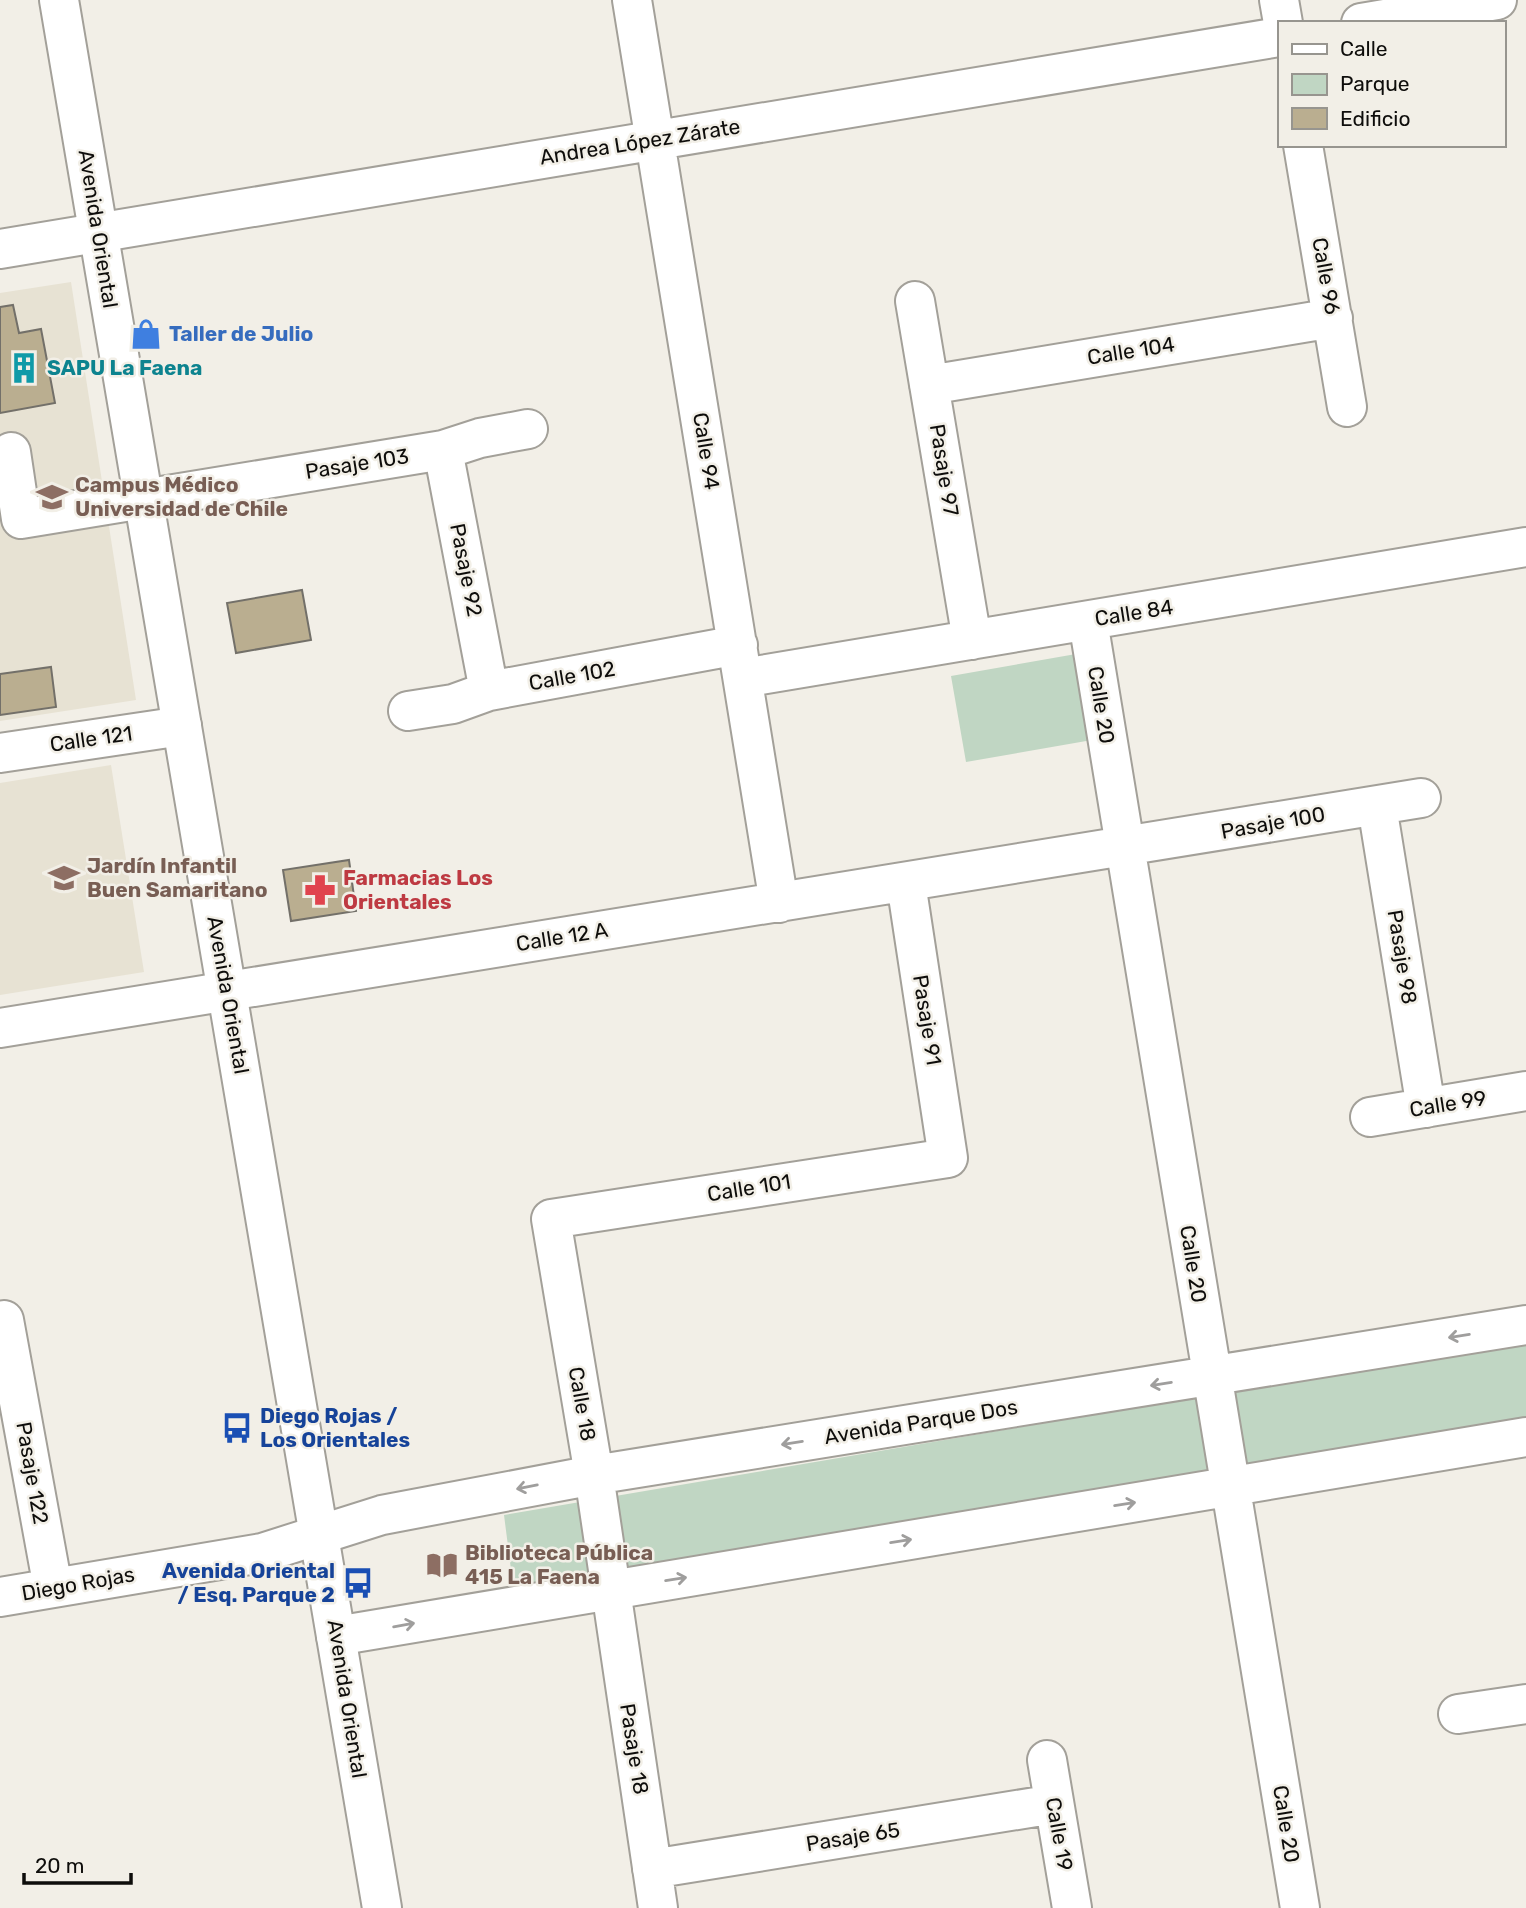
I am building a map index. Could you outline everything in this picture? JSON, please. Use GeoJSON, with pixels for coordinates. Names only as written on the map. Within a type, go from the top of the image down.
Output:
{"type":"FeatureCollection","features":[{"type":"Feature","properties":{"kind":"street","name":"Avenida Oriental"},"geometry":{"type":"LineString","coordinates":[[60,0],[142,499],[382,1908]]}},
{"type":"Feature","properties":{"kind":"street","name":"Calle 94"},"geometry":{"type":"LineString","coordinates":[[632,0],[779,903]]}},
{"type":"Feature","properties":{"kind":"street"},"geometry":{"type":"LineString","coordinates":[[1279,0],[1283,21]]}},
{"type":"Feature","properties":{"kind":"street"},"geometry":{"type":"LineString","coordinates":[[1373,21],[1497,0]]}},
{"type":"Feature","properties":{"kind":"street","name":"Andrea López Zárate"},"geometry":{"type":"LineString","coordinates":[[0,249],[1278,37]]}},
{"type":"Feature","properties":{"kind":"street","name":"Calle 96"},"geometry":{"type":"LineString","coordinates":[[1303,147],[1347,407]]}},
{"type":"Feature","properties":{"kind":"street","name":"Pasaje 97"},"geometry":{"type":"LineString","coordinates":[[915,301],[972,640]]}},
{"type":"Feature","properties":{"kind":"street","name":"Calle 104"},"geometry":{"type":"LineString","coordinates":[[929,385],[1333,318]]}},
{"type":"Feature","properties":{"kind":"street","name":"Pasaje 103"},"geometry":{"type":"LineString","coordinates":[[10,452],[21,519],[443,450],[480,438],[528,429]]}},
{"type":"Feature","properties":{"kind":"street","name":"Pasaje 92"},"geometry":{"type":"LineString","coordinates":[[443,450],[489,691]]}},
{"type":"Feature","properties":{"kind":"street","name":"Calle 84"},"geometry":{"type":"LineString","coordinates":[[740,662],[972,640],[1526,547]]}},
{"type":"Feature","properties":{"kind":"street","name":"Calle 20"},"geometry":{"type":"LineString","coordinates":[[1088,621],[1300,1908]]}},
{"type":"Feature","properties":{"kind":"street","name":"Calle 102"},"geometry":{"type":"LineString","coordinates":[[408,711],[453,704],[489,691],[740,662]]}},
{"type":"Feature","properties":{"kind":"street","name":"Calle 121"},"geometry":{"type":"LineString","coordinates":[[0,752],[182,726]]}},
{"type":"Feature","properties":{"kind":"street","name":"Pasaje 100"},"geometry":{"type":"LineString","coordinates":[[1125,848],[1421,798]]}},
{"type":"Feature","properties":{"kind":"street","name":"Pasaje 98"},"geometry":{"type":"LineString","coordinates":[[1377,806],[1426,1108]]}},
{"type":"Feature","properties":{"kind":"street","name":"Calle 12 A"},"geometry":{"type":"LineString","coordinates":[[0,1028],[1125,848]]}},
{"type":"Feature","properties":{"kind":"street","name":"Pasaje 91"},"geometry":{"type":"LineString","coordinates":[[906,883],[948,1158]]}},
{"type":"Feature","properties":{"kind":"street","name":"Calle 99"},"geometry":{"type":"LineString","coordinates":[[1370,1117],[1526,1091]]}},
{"type":"Feature","properties":{"kind":"street","name":"Calle 101"},"geometry":{"type":"LineString","coordinates":[[551,1219],[948,1158]]}},
{"type":"Feature","properties":{"kind":"street","name":"Calle 18"},"geometry":{"type":"LineString","coordinates":[[551,1219],[594,1475],[610,1590]]}},
{"type":"Feature","properties":{"kind":"street","name":"Pasaje 122"},"geometry":{"type":"LineString","coordinates":[[0,1321],[4,1320],[53,1588]]}},
{"type":"Feature","properties":{"kind":"street","name":"Avenida Parque Dos"},"geometry":{"type":"LineString","coordinates":[[320,1535],[382,1515],[594,1475],[1526,1325]]}},
{"type":"Feature","properties":{"kind":"street"},"geometry":{"type":"LineString","coordinates":[[337,1636],[1526,1437]]}},
{"type":"Feature","properties":{"kind":"street","name":"Diego Rojas"},"geometry":{"type":"LineString","coordinates":[[0,1597],[262,1553],[320,1535]]}},
{"type":"Feature","properties":{"kind":"street","name":"Pasaje 18"},"geometry":{"type":"LineString","coordinates":[[610,1590],[658,1908]]}},
{"type":"Feature","properties":{"kind":"street"},"geometry":{"type":"LineString","coordinates":[[1458,1714],[1526,1703]]}},
{"type":"Feature","properties":{"kind":"street","name":"Calle 19"},"geometry":{"type":"LineString","coordinates":[[1047,1760],[1072,1908]]}},
{"type":"Feature","properties":{"kind":"street","name":"Pasaje 65"},"geometry":{"type":"LineString","coordinates":[[652,1869],[1054,1804]]}},
{"type":"Feature","properties":{"kind":"shaded area","name":"Campus Médico Universidad de Chile"},"geometry":{"type":"Polygon","coordinates":[[[71,282],[136,700],[0,721],[0,293],[71,282]]]}},
{"type":"Feature","properties":{"kind":"shaded area","name":"Jardín Infantil Buen Samaritano"},"geometry":{"type":"Polygon","coordinates":[[[111,765],[144,972],[0,995],[0,783],[111,765]]]}},
{"type":"Feature","properties":{"kind":"green space"},"geometry":{"type":"Polygon","coordinates":[[[1076,654],[1092,740],[966,762],[951,676],[1076,654]]]}},
{"type":"Feature","properties":{"kind":"green space"},"geometry":{"type":"Polygon","coordinates":[[[1526,1341],[1526,1423],[514,1593],[504,1515],[1526,1341]]]}},
{"type":"Feature","properties":{"kind":"building","name":"SAPU La Faena"},"geometry":{"type":"Polygon","coordinates":[[[13,305],[19,333],[41,329],[55,403],[0,413],[0,307],[13,305]]]}},
{"type":"Feature","properties":{"kind":"building"},"geometry":{"type":"Polygon","coordinates":[[[302,590],[311,640],[236,653],[227,603],[302,590]]]}},
{"type":"Feature","properties":{"kind":"building"},"geometry":{"type":"Polygon","coordinates":[[[51,667],[56,707],[0,715],[0,674],[51,667]]]}},
{"type":"Feature","properties":{"kind":"building","name":"Farmacias Los Orientales"},"geometry":{"type":"Polygon","coordinates":[[[349,860],[356,911],[291,921],[283,870],[349,860]]]}},
{"type":"Feature","properties":{"kind":"place","name":"Taller de Julio"},"geometry":{"type":"Point","coordinates":[146,334]}},
{"type":"Feature","properties":{"kind":"place","name":"SAPU La Faena"},"geometry":{"type":"Point","coordinates":[24,368]}},
{"type":"Feature","properties":{"kind":"place","name":"Campus Médico Universidad de Chile"},"geometry":{"type":"Point","coordinates":[52,497]}},
{"type":"Feature","properties":{"kind":"place","name":"Jardín Infantil Buen Samaritano"},"geometry":{"type":"Point","coordinates":[64,878]}},
{"type":"Feature","properties":{"kind":"place","name":"Farmacias Los Orientales"},"geometry":{"type":"Point","coordinates":[320,890]}},
{"type":"Feature","properties":{"kind":"place","name":"Diego Rojas / Los Orientales"},"geometry":{"type":"Point","coordinates":[237,1428]}},
{"type":"Feature","properties":{"kind":"place","name":"Biblioteca Pública 415 La Faena"},"geometry":{"type":"Point","coordinates":[442,1565]}},
{"type":"Feature","properties":{"kind":"place","name":"Avenida Oriental / Esq. Parque 2"},"geometry":{"type":"Point","coordinates":[358,1583]}}]}
